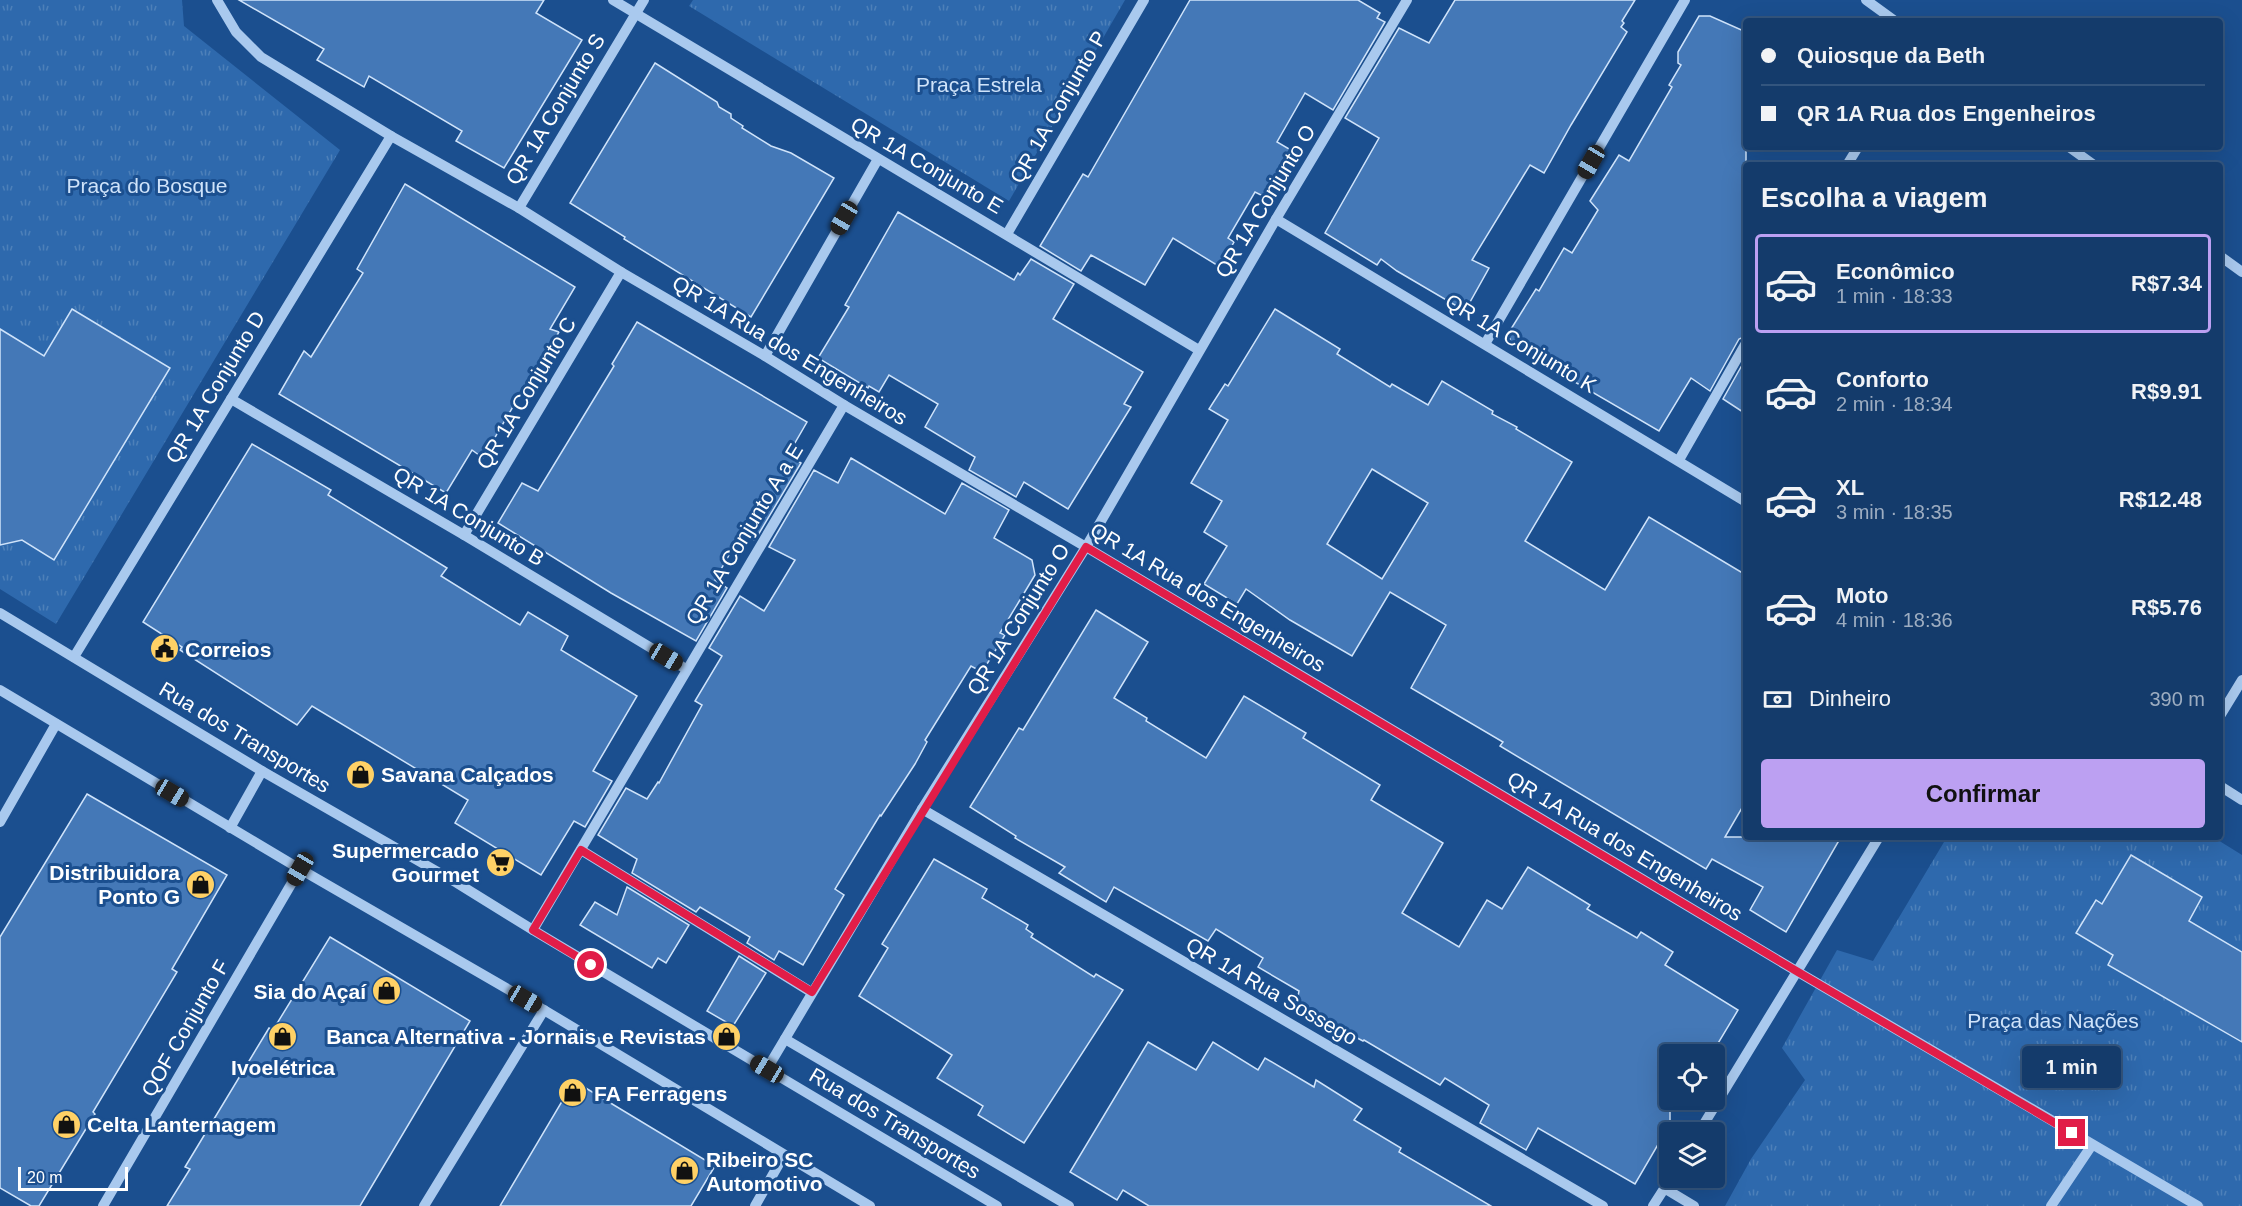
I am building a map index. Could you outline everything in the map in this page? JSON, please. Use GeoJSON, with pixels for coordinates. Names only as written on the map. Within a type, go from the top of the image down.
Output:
{"type":"FeatureCollection","features":[{"type":"Feature","properties":{"kind":"street","name":"QR 1A Rua dos Engenheiros"},"geometry":{"type":"LineString","coordinates":[[217,0],[236,32],[261,57],[391,136],[519,208],[621,272],[1798,972],[2198,1206]]}},
{"type":"Feature","properties":{"kind":"street","name":"QR 1A Conjunto E"},"geometry":{"type":"LineString","coordinates":[[612,0],[1199,350]]}},
{"type":"Feature","properties":{"kind":"street","name":"QR 1A Conjunto S"},"geometry":{"type":"LineString","coordinates":[[519,208],[644,0]]}},
{"type":"Feature","properties":{"kind":"street","name":"QR 1A Conjunto P"},"geometry":{"type":"LineString","coordinates":[[1007,234],[1144,0]]}},
{"type":"Feature","properties":{"kind":"street","name":"QR 1A Conjunto O"},"geometry":{"type":"LineString","coordinates":[[767,1069],[922,809],[1086,547],[1199,350],[1407,0]]}},
{"type":"Feature","properties":{"kind":"street"},"geometry":{"type":"LineString","coordinates":[[1485,344],[1685,0]]}},
{"type":"Feature","properties":{"kind":"street"},"geometry":{"type":"LineString","coordinates":[[1866,0],[1891,18]]}},
{"type":"Feature","properties":{"kind":"street","name":"QR 1A Conjunto D"},"geometry":{"type":"LineString","coordinates":[[74,657],[391,136]]}},
{"type":"Feature","properties":{"kind":"street"},"geometry":{"type":"LineString","coordinates":[[2073,150],[2090,162]]}},
{"type":"Feature","properties":{"kind":"street"},"geometry":{"type":"LineString","coordinates":[[765,356],[878,159]]}},
{"type":"Feature","properties":{"kind":"street","name":"QR 1A Conjunto K"},"geometry":{"type":"LineString","coordinates":[[1276,219],[1743,500]]}},
{"type":"Feature","properties":{"kind":"street"},"geometry":{"type":"LineString","coordinates":[[2223,258],[2242,272]]}},
{"type":"Feature","properties":{"kind":"street","name":"QR 1A Conjunto C"},"geometry":{"type":"LineString","coordinates":[[464,535],[621,272]]}},
{"type":"Feature","properties":{"kind":"street"},"geometry":{"type":"LineString","coordinates":[[1679,460],[1743,348]]}},
{"type":"Feature","properties":{"kind":"street","name":"QR 1A Conjunto B"},"geometry":{"type":"LineString","coordinates":[[231,399],[464,535],[686,669]]}},
{"type":"Feature","properties":{"kind":"street","name":"QR 1A Conjunto A a E"},"geometry":{"type":"LineString","coordinates":[[533,930],[844,405]]}},
{"type":"Feature","properties":{"kind":"street","name":"Rua dos Transportes"},"geometry":{"type":"LineString","coordinates":[[0,614],[262,771],[457,883],[997,1206]]}},
{"type":"Feature","properties":{"kind":"street"},"geometry":{"type":"LineString","coordinates":[[2223,711],[2242,680]]}},
{"type":"Feature","properties":{"kind":"street"},"geometry":{"type":"LineString","coordinates":[[0,690],[230,828],[544,1010],[870,1206]]}},
{"type":"Feature","properties":{"kind":"street"},"geometry":{"type":"LineString","coordinates":[[0,822],[56,724]]}},
{"type":"Feature","properties":{"kind":"street"},"geometry":{"type":"LineString","coordinates":[[230,828],[262,771]]}},
{"type":"Feature","properties":{"kind":"street"},"geometry":{"type":"LineString","coordinates":[[2223,788],[2242,800]]}},
{"type":"Feature","properties":{"kind":"street","name":"QR 1A Rua Sossego"},"geometry":{"type":"LineString","coordinates":[[922,809],[1603,1206]]}},
{"type":"Feature","properties":{"kind":"street"},"geometry":{"type":"LineString","coordinates":[[1705,1122],[1877,840]]}},
{"type":"Feature","properties":{"kind":"street"},"geometry":{"type":"LineString","coordinates":[[581,850],[812,992]]}},
{"type":"Feature","properties":{"kind":"street","name":"QOF Conjunto F"},"geometry":{"type":"LineString","coordinates":[[103,1206],[300,869]]}},
{"type":"Feature","properties":{"kind":"street"},"geometry":{"type":"LineString","coordinates":[[424,1206],[544,1010]]}},
{"type":"Feature","properties":{"kind":"street"},"geometry":{"type":"LineString","coordinates":[[785,1039],[1069,1206]]}},
{"type":"Feature","properties":{"kind":"street"},"geometry":{"type":"LineString","coordinates":[[2051,1206],[2092,1144]]}},
{"type":"Feature","properties":{"kind":"street"},"geometry":{"type":"LineString","coordinates":[[755,1206],[784,1155]]}},
{"type":"Feature","properties":{"kind":"street"},"geometry":{"type":"LineString","coordinates":[[1653,1206],[1664,1188],[1694,1206]]}},
{"type":"Feature","properties":{"kind":"green space","name":"Praça do Bosque"},"geometry":{"type":"Polygon","coordinates":[[[0,0],[182,0],[184,26],[340,150],[56,624],[0,589],[0,0]]]}},
{"type":"Feature","properties":{"kind":"green space","name":"Praça Estrela"},"geometry":{"type":"Polygon","coordinates":[[[693,0],[1125,0],[1009,201],[689,6],[693,0]]]}},
{"type":"Feature","properties":{"kind":"green space","name":"Praça das Nações"},"geometry":{"type":"Polygon","coordinates":[[[1945,840],[2218,840],[2242,855],[2242,1206],[1725,1206],[1751,1159],[1805,1080],[1782,1048],[1837,950],[1873,961],[1945,840]]]}},
{"type":"Feature","properties":{"kind":"building"},"geometry":{"type":"Polygon","coordinates":[[[239,0],[544,0],[536,13],[582,40],[504,168],[456,141],[462,131],[369,76],[364,87],[317,60],[324,49],[239,0]]]}},
{"type":"Feature","properties":{"kind":"building"},"geometry":{"type":"Polygon","coordinates":[[[1190,0],[1358,0],[1380,13],[1377,18],[1385,22],[1333,110],[1305,93],[1277,142],[1296,153],[1269,199],[1255,192],[1228,238],[1234,242],[1220,267],[1173,238],[1145,285],[1091,255],[1081,271],[1040,246],[1083,174],[1088,177],[1190,0]]]}},
{"type":"Feature","properties":{"kind":"building"},"geometry":{"type":"Polygon","coordinates":[[[1455,0],[1635,0],[1622,21],[1624,23],[1621,27],[1627,32],[1544,173],[1530,165],[1472,260],[1489,268],[1465,311],[1381,259],[1377,265],[1325,233],[1379,138],[1345,118],[1399,28],[1429,43],[1455,0]]]}},
{"type":"Feature","properties":{"kind":"building"},"geometry":{"type":"Polygon","coordinates":[[[1699,16],[1710,16],[1743,31],[1743,150],[1746,150],[1746,162],[1743,162],[1743,337],[1739,339],[1710,391],[1691,378],[1659,431],[1508,343],[1510,339],[1506,337],[1536,289],[1539,291],[1564,248],[1572,253],[1598,210],[1590,201],[1619,155],[1629,161],[1672,87],[1669,85],[1681,65],[1678,63],[1678,52],[1699,16]]]}},
{"type":"Feature","properties":{"kind":"building"},"geometry":{"type":"Polygon","coordinates":[[[655,63],[717,102],[719,107],[731,114],[731,118],[743,126],[742,128],[771,146],[791,153],[834,178],[751,317],[570,203],[655,63]]]}},
{"type":"Feature","properties":{"kind":"building"},"geometry":{"type":"Polygon","coordinates":[[[405,184],[575,287],[550,329],[559,332],[483,458],[472,450],[446,493],[279,394],[304,351],[311,357],[363,273],[357,269],[405,184]]]}},
{"type":"Feature","properties":{"kind":"building"},"geometry":{"type":"Polygon","coordinates":[[[898,212],[1014,280],[1031,259],[1074,284],[1053,319],[1143,372],[1124,404],[1131,407],[1068,509],[1024,482],[1016,497],[969,470],[975,457],[925,427],[938,404],[889,375],[879,392],[869,386],[868,388],[818,358],[849,307],[845,305],[898,212]]]}},
{"type":"Feature","properties":{"kind":"building"},"geometry":{"type":"Polygon","coordinates":[[[72,309],[170,368],[54,560],[22,540],[0,545],[0,329],[44,356],[72,309]]]}},
{"type":"Feature","properties":{"kind":"building"},"geometry":{"type":"Polygon","coordinates":[[[1275,309],[1340,349],[1337,354],[1390,387],[1392,384],[1428,405],[1442,381],[1572,462],[1525,541],[1605,590],[1649,517],[1743,573],[1743,806],[1725,837],[1743,837],[1743,840],[1839,840],[1786,932],[1750,910],[1763,887],[1712,859],[1706,869],[1500,746],[1503,742],[1411,688],[1446,625],[1390,592],[1352,656],[1290,620],[1246,589],[1237,604],[1204,584],[1227,546],[1204,532],[1222,501],[1191,483],[1228,420],[1209,409],[1225,384],[1228,386],[1275,309]],[[1372,469],[1327,544],[1382,579],[1428,503],[1372,469]]]}},
{"type":"Feature","properties":{"kind":"building"},"geometry":{"type":"Polygon","coordinates":[[[637,322],[807,422],[788,455],[801,463],[755,540],[741,534],[715,580],[727,588],[696,641],[611,593],[498,523],[522,483],[538,491],[614,366],[612,364],[637,322]]]}},
{"type":"Feature","properties":{"kind":"building"},"geometry":{"type":"Polygon","coordinates":[[[1743,363],[1743,412],[1723,399],[1743,363]]]}},
{"type":"Feature","properties":{"kind":"building"},"geometry":{"type":"Polygon","coordinates":[[[252,444],[331,490],[328,495],[447,568],[441,576],[520,625],[528,612],[568,636],[561,650],[637,696],[593,771],[612,781],[585,827],[574,821],[541,875],[455,823],[468,800],[312,706],[297,725],[180,650],[182,647],[143,622],[252,444]]]}},
{"type":"Feature","properties":{"kind":"building"},"geometry":{"type":"Polygon","coordinates":[[[851,458],[945,514],[962,483],[1009,510],[994,538],[1032,560],[1035,575],[1000,633],[1005,635],[982,672],[971,666],[925,740],[927,742],[915,764],[880,815],[835,889],[844,895],[803,965],[779,951],[774,960],[747,943],[750,937],[700,907],[696,912],[632,873],[637,859],[598,835],[626,788],[647,799],[659,783],[702,705],[695,701],[722,656],[709,648],[740,596],[764,611],[795,560],[769,547],[814,470],[838,483],[851,458]]]}},
{"type":"Feature","properties":{"kind":"building"},"geometry":{"type":"Polygon","coordinates":[[[1096,610],[1148,642],[1114,698],[1147,718],[1146,721],[1206,758],[1244,696],[1306,733],[1303,738],[1380,785],[1371,800],[1443,843],[1402,913],[1459,947],[1487,900],[1502,909],[1528,867],[1590,905],[1587,909],[1637,938],[1641,932],[1673,952],[1665,965],[1738,1010],[1718,1044],[1659,1044],[1659,1110],[1670,1110],[1670,1122],[1659,1122],[1659,1143],[1635,1184],[1538,1128],[1526,1150],[1480,1123],[1489,1105],[1445,1078],[1440,1085],[1364,1040],[1344,1031],[1340,1038],[1295,1013],[1299,991],[1258,967],[1263,958],[1216,929],[1208,941],[1114,887],[1106,902],[1059,873],[1065,867],[1015,838],[1016,836],[970,807],[1019,728],[1023,730],[1096,610]]]}},
{"type":"Feature","properties":{"kind":"building"},"geometry":{"type":"Polygon","coordinates":[[[87,794],[227,875],[172,969],[177,972],[93,1112],[95,1114],[39,1206],[31,1206],[0,1188],[0,937],[87,794]]]}},
{"type":"Feature","properties":{"kind":"building"},"geometry":{"type":"Polygon","coordinates":[[[2131,855],[2202,897],[2189,921],[2242,952],[2242,1042],[2108,965],[2113,955],[2076,933],[2096,900],[2102,904],[2131,855]]]}},
{"type":"Feature","properties":{"kind":"building"},"geometry":{"type":"Polygon","coordinates":[[[934,859],[987,889],[982,898],[1028,925],[1026,929],[1033,934],[1031,937],[1094,977],[1096,974],[1123,990],[1024,1143],[978,1115],[983,1106],[937,1078],[952,1055],[859,996],[888,948],[882,944],[934,859]]]}},
{"type":"Feature","properties":{"kind":"building"},"geometry":{"type":"Polygon","coordinates":[[[627,887],[689,925],[666,963],[658,958],[652,968],[580,925],[595,902],[617,915],[627,887]]]}},
{"type":"Feature","properties":{"kind":"building"},"geometry":{"type":"Polygon","coordinates":[[[330,937],[470,1021],[360,1206],[167,1206],[190,1169],[185,1167],[269,1028],[273,1030],[330,937]]]}},
{"type":"Feature","properties":{"kind":"building"},"geometry":{"type":"Polygon","coordinates":[[[739,956],[766,973],[733,1026],[707,1011],[739,956]]]}},
{"type":"Feature","properties":{"kind":"building"},"geometry":{"type":"Polygon","coordinates":[[[1148,1042],[1196,1070],[1213,1042],[1258,1070],[1265,1058],[1314,1087],[1316,1080],[1362,1109],[1354,1120],[1401,1148],[1399,1152],[1491,1206],[1149,1206],[1123,1190],[1117,1200],[1070,1172],[1148,1042]]]}},
{"type":"Feature","properties":{"kind":"building"},"geometry":{"type":"Polygon","coordinates":[[[574,1081],[715,1166],[691,1206],[500,1206],[574,1081]]]}},
{"type":"Feature","properties":{"kind":"place","name":"Correios"},"geometry":{"type":"Point","coordinates":[164,649]}},
{"type":"Feature","properties":{"kind":"place","name":"Savana Calçados"},"geometry":{"type":"Point","coordinates":[360,774]}},
{"type":"Feature","properties":{"kind":"place","name":"Supermercado Gourmet"},"geometry":{"type":"Point","coordinates":[500,862]}},
{"type":"Feature","properties":{"kind":"place","name":"Distribuidora Ponto G"},"geometry":{"type":"Point","coordinates":[201,884]}},
{"type":"Feature","properties":{"kind":"place","name":"Sia do Açaí"},"geometry":{"type":"Point","coordinates":[387,991]}},
{"type":"Feature","properties":{"kind":"place","name":"Ivoelétrica"},"geometry":{"type":"Point","coordinates":[283,1036]}},
{"type":"Feature","properties":{"kind":"place","name":"Banca Alternativa - Jornais e Revistas"},"geometry":{"type":"Point","coordinates":[727,1036]}},
{"type":"Feature","properties":{"kind":"place","name":"FA Ferragens"},"geometry":{"type":"Point","coordinates":[573,1093]}},
{"type":"Feature","properties":{"kind":"place","name":"Celta Lanternagem"},"geometry":{"type":"Point","coordinates":[66,1124]}},
{"type":"Feature","properties":{"kind":"place","name":"Ribeiro SC Automotivo"},"geometry":{"type":"Point","coordinates":[685,1171]}},
{"type":"Feature","properties":{"kind":"route"},"geometry":{"type":"LineString","coordinates":[[591,965],[533,930],[581,850],[812,992],[922,809],[1086,547],[2072,1133]]}}]}
